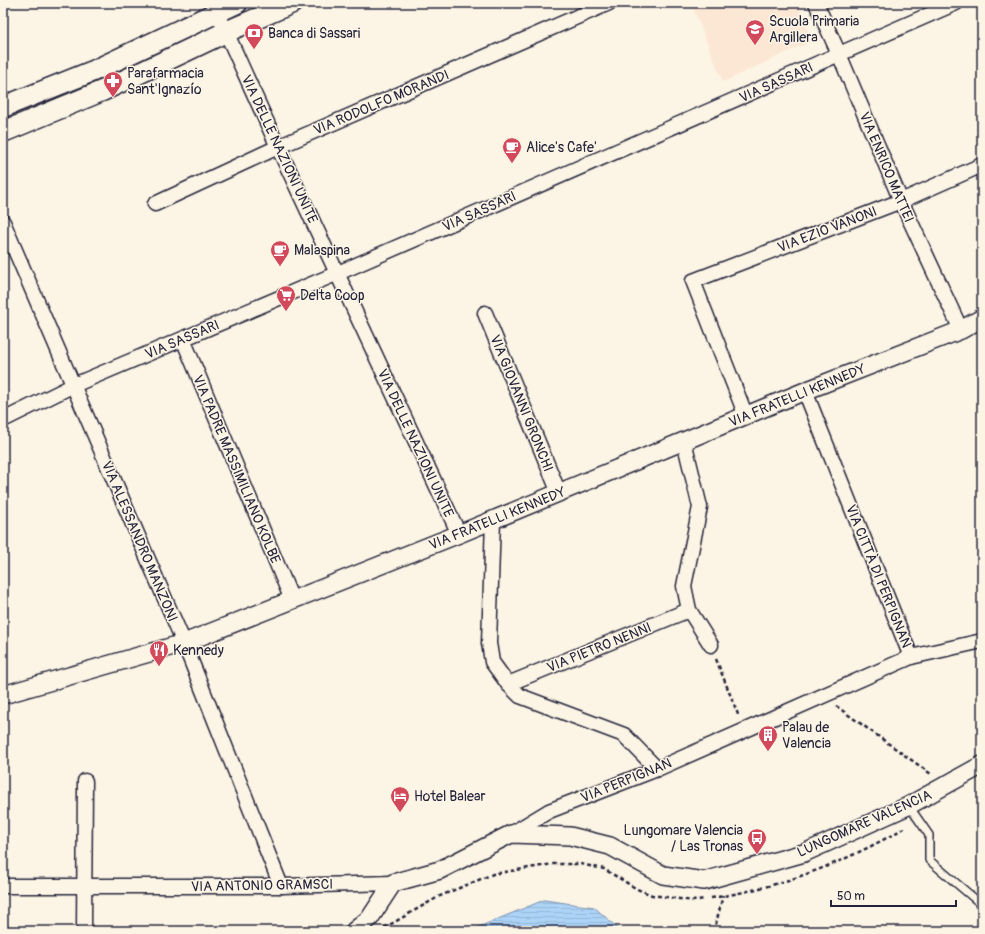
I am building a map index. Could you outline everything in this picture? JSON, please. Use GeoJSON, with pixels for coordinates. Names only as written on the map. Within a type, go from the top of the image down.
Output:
{"type":"FeatureCollection","features":[{"type":"Feature","properties":{"kind":"main road"},"geometry":{"type":"LineString","coordinates":[[3,107],[93,71],[215,7],[237,3]]}},
{"type":"Feature","properties":{"kind":"main road"},"geometry":{"type":"LineString","coordinates":[[3,132],[102,91],[226,32],[292,3]]}},
{"type":"Feature","properties":{"kind":"main road"},"geometry":{"type":"LineString","coordinates":[[93,71],[102,91]]}},
{"type":"Feature","properties":{"kind":"street","name":"VIA RODOLFO MORANDI"},"geometry":{"type":"LineString","coordinates":[[155,204],[278,146],[609,3]]}},
{"type":"Feature","properties":{"kind":"street","name":"VIA ENRICO MATTEI"},"geometry":{"type":"LineString","coordinates":[[816,3],[901,201],[961,330]]}},
{"type":"Feature","properties":{"kind":"street","name":"VIA SASSARI"},"geometry":{"type":"LineString","coordinates":[[3,420],[74,385],[338,273],[956,3]]}},
{"type":"Feature","properties":{"kind":"street","name":"VIA DELLE NAZIONI UNITE"},"geometry":{"type":"LineString","coordinates":[[215,7],[278,146],[459,534]]}},
{"type":"Feature","properties":{"kind":"street","name":"VIA EZIO VANONI"},"geometry":{"type":"LineString","coordinates":[[746,416],[693,281],[901,201],[982,164]]}},
{"type":"Feature","properties":{"kind":"street","name":"VIA ALESSANDRO MANZONI"},"geometry":{"type":"LineString","coordinates":[[3,222],[184,643],[281,886]]}},
{"type":"Feature","properties":{"kind":"street","name":"VIA GIOVANNI GRONCHI"},"geometry":{"type":"LineString","coordinates":[[485,312],[559,493]]}},
{"type":"Feature","properties":{"kind":"street","name":"VIA FRATELLI KENNEDY"},"geometry":{"type":"LineString","coordinates":[[3,695],[184,643],[459,534],[805,391],[961,330],[982,318]]}},
{"type":"Feature","properties":{"kind":"street","name":"VIA PADRE MASSIMILIANO KOLBE"},"geometry":{"type":"LineString","coordinates":[[183,339],[292,600]]}},
{"type":"Feature","properties":{"kind":"street","name":"VIA CITTÀ DI PERPIGNAN"},"geometry":{"type":"LineString","coordinates":[[744,730],[911,657],[805,391]]}},
{"type":"Feature","properties":{"kind":"street"},"geometry":{"type":"LineString","coordinates":[[684,441],[700,507],[684,586],[689,610],[710,645]]}},
{"type":"Feature","properties":{"kind":"street"},"geometry":{"type":"LineString","coordinates":[[493,520],[489,643],[492,662],[508,684],[520,696],[624,735],[657,769]]}},
{"type":"Feature","properties":{"kind":"street","name":"VIA PIETRO NENNI"},"geometry":{"type":"LineString","coordinates":[[508,684],[689,610]]}},
{"type":"Feature","properties":{"kind":"street"},"geometry":{"type":"LineString","coordinates":[[911,657],[982,641]]}},
{"type":"Feature","properties":{"kind":"street","name":"VIA PERPIGNAN"},"geometry":{"type":"LineString","coordinates":[[511,834],[549,811],[657,769],[744,730]]}},
{"type":"Feature","properties":{"kind":"street","name":"LUNGOMARE VALENCIA"},"geometry":{"type":"LineString","coordinates":[[511,834],[570,836],[610,846],[663,875],[704,881],[804,853],[908,806],[982,765]]}},
{"type":"Feature","properties":{"kind":"street"},"geometry":{"type":"LineString","coordinates":[[84,931],[85,781]]}},
{"type":"Feature","properties":{"kind":"street","name":"VIA ANTONIO GRAMSCI"},"geometry":{"type":"LineString","coordinates":[[3,886],[281,886],[393,883],[440,870],[511,834]]}},
{"type":"Feature","properties":{"kind":"street"},"geometry":{"type":"LineString","coordinates":[[354,931],[370,918],[393,883]]}},
{"type":"Feature","properties":{"kind":"lane"},"geometry":{"type":"LineString","coordinates":[[908,806],[929,835],[929,860],[982,905]]}},
{"type":"Feature","properties":{"kind":"path"},"geometry":{"type":"LineString","coordinates":[[710,645],[744,730]]}},
{"type":"Feature","properties":{"kind":"path"},"geometry":{"type":"LineString","coordinates":[[822,696],[946,785]]}},
{"type":"Feature","properties":{"kind":"path"},"geometry":{"type":"LineString","coordinates":[[717,931],[715,928],[729,874]]}},
{"type":"Feature","properties":{"kind":"shaded area","name":"Scuola Primaria Argillera"},"geometry":{"type":"Polygon","coordinates":[[[691,3],[797,3],[812,41],[723,82],[691,3]]]}},
{"type":"Feature","properties":{"kind":"water"},"geometry":{"type":"Polygon","coordinates":[[[544,900],[594,907],[621,931],[469,931],[544,900]]]}},
{"type":"Feature","properties":{"kind":"place","name":"Scuola Primaria Argillera"},"geometry":{"type":"Point","coordinates":[755,46]}},
{"type":"Feature","properties":{"kind":"place","name":"Banca di Sassari"},"geometry":{"type":"Point","coordinates":[254,50]}},
{"type":"Feature","properties":{"kind":"place","name":"Parafarmacia Sant'Ignazío"},"geometry":{"type":"Point","coordinates":[113,98]}},
{"type":"Feature","properties":{"kind":"place","name":"Alice's Cafe'"},"geometry":{"type":"Point","coordinates":[512,164]}},
{"type":"Feature","properties":{"kind":"place","name":"Malaspina"},"geometry":{"type":"Point","coordinates":[280,267]}},
{"type":"Feature","properties":{"kind":"place","name":"Delta Coop"},"geometry":{"type":"Point","coordinates":[286,312]}},
{"type":"Feature","properties":{"kind":"place","name":"Kennedy"},"geometry":{"type":"Point","coordinates":[159,667]}},
{"type":"Feature","properties":{"kind":"place","name":"Palau de Valencia"},"geometry":{"type":"Point","coordinates":[768,752]}},
{"type":"Feature","properties":{"kind":"place","name":"Hotel Balear"},"geometry":{"type":"Point","coordinates":[400,813]}},
{"type":"Feature","properties":{"kind":"place","name":"Lungomare Valencia / Las Tronas"},"geometry":{"type":"Point","coordinates":[757,855]}}]}
